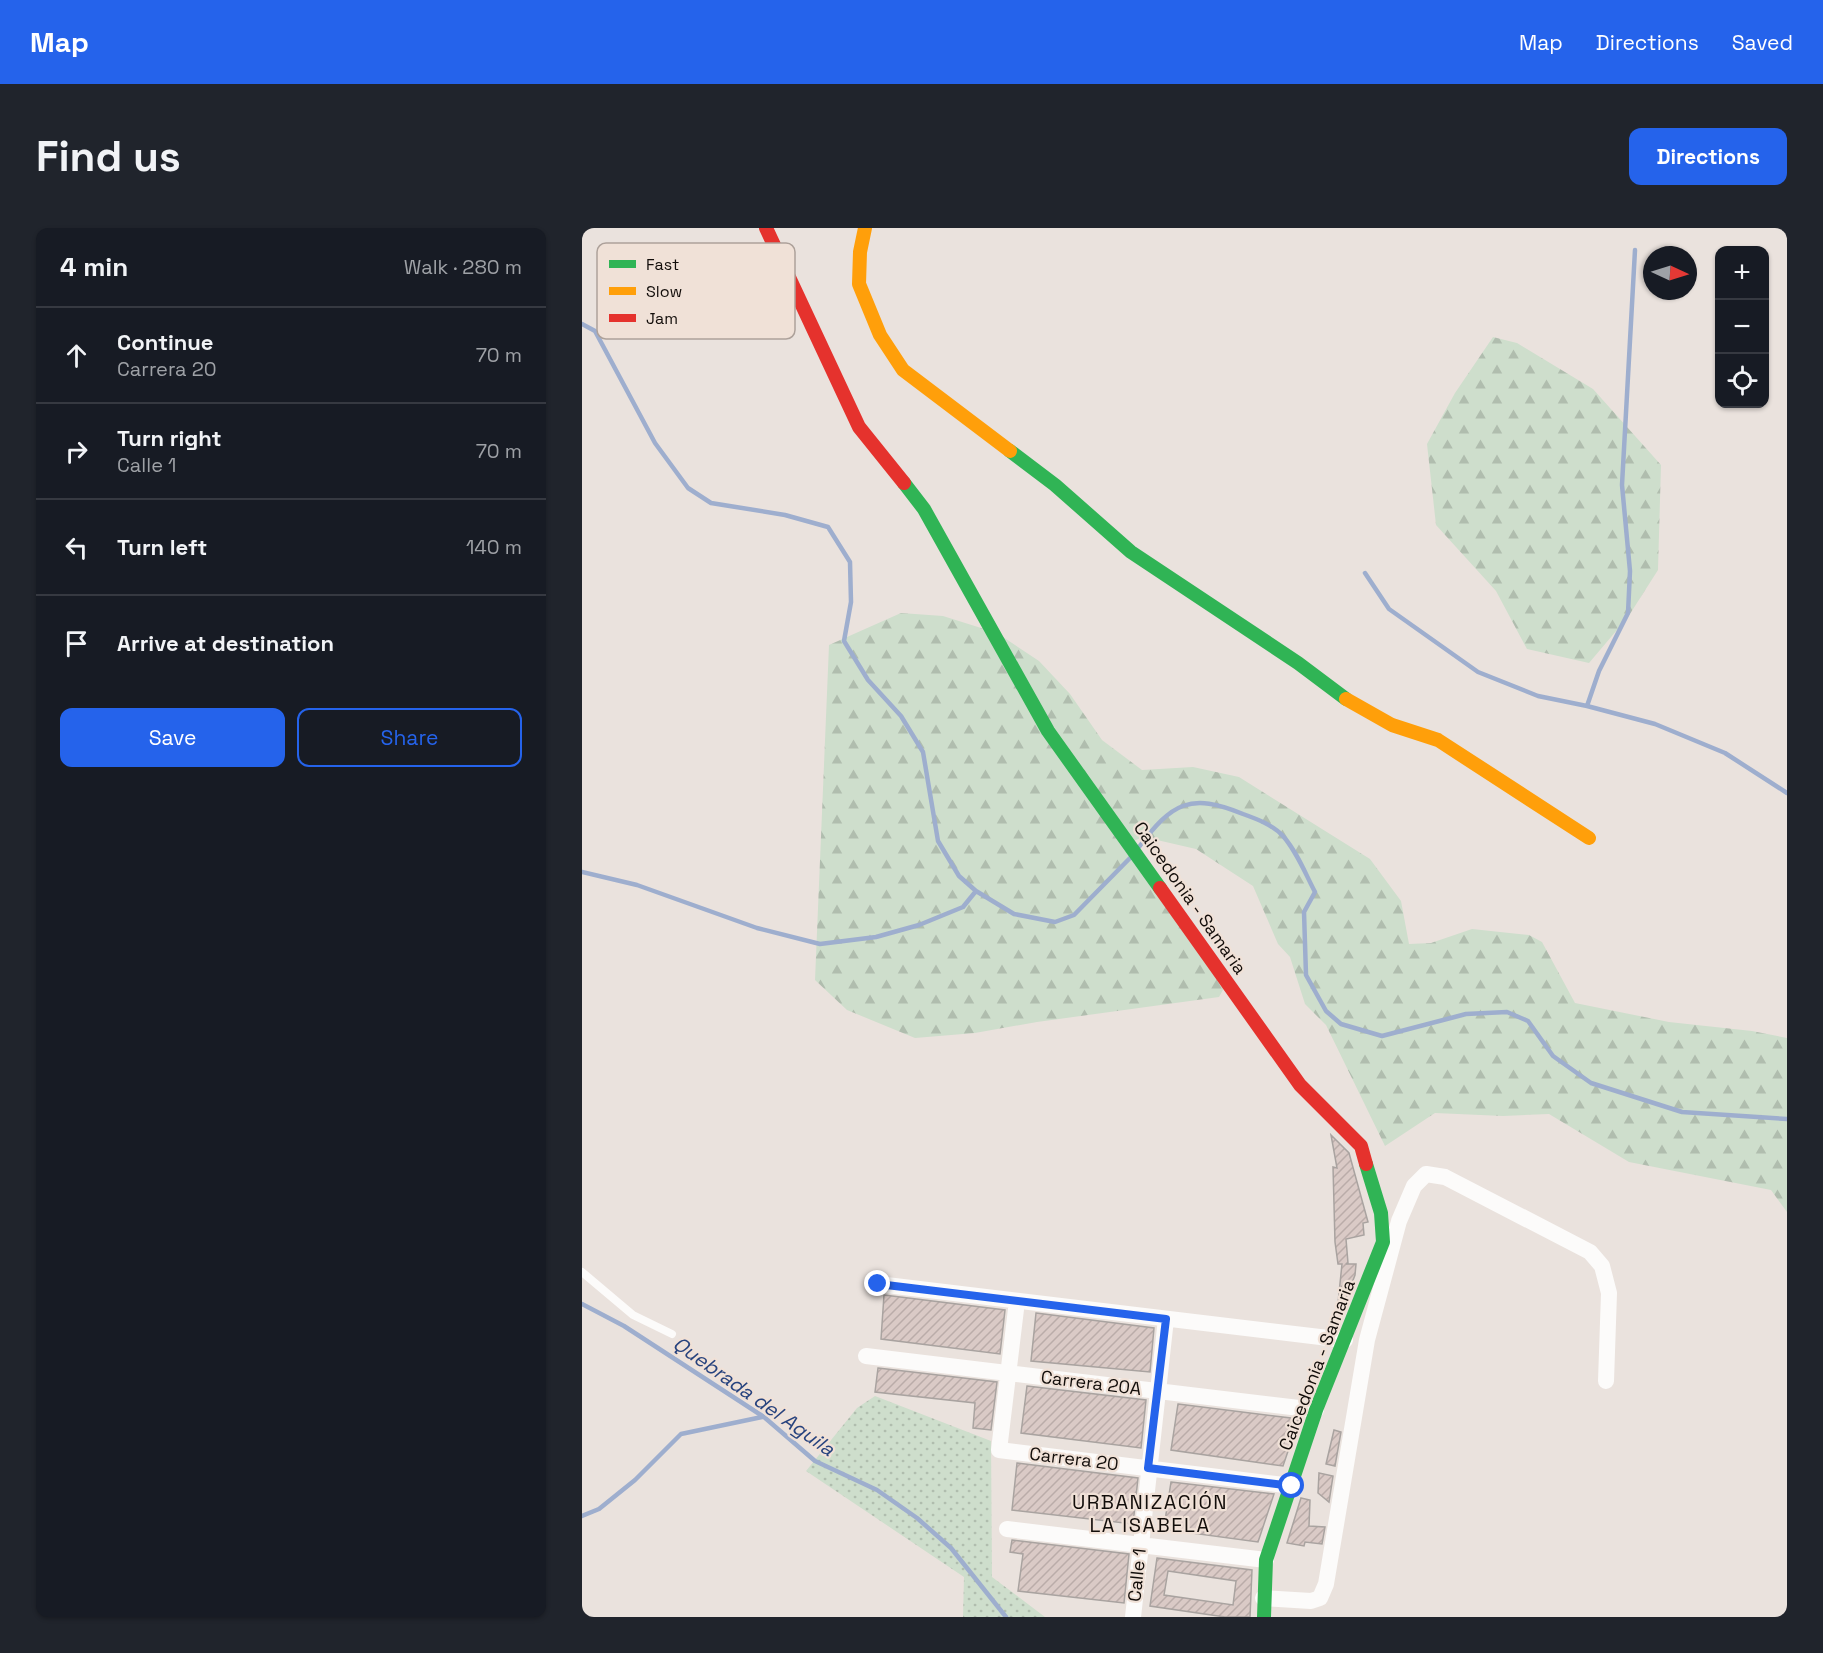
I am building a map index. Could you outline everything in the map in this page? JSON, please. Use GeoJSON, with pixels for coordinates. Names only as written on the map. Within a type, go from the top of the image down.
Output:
{"type":"FeatureCollection","features":[{"type":"Feature","properties":{"kind":"street","name":"Caicedonia - Samaria"},"geometry":{"type":"LineString","coordinates":[[766,228],[773,243]]}},
{"type":"Feature","properties":{"kind":"street"},"geometry":{"type":"LineString","coordinates":[[865,228],[860,252],[859,284],[880,335],[903,370],[1055,485],[1131,552],[1298,663],[1356,706],[1392,725],[1438,740],[1589,838]]}},
{"type":"Feature","properties":{"kind":"street","name":"Caicedonia - Samaria"},"geometry":{"type":"LineString","coordinates":[[795,290],[859,427],[924,509],[1048,731],[1300,1085],[1361,1146],[1381,1213],[1383,1242],[1316,1410],[1266,1560],[1264,1617]]}},
{"type":"Feature","properties":{"kind":"street"},"geometry":{"type":"LineString","coordinates":[[1263,1598],[1311,1601],[1320,1598],[1326,1584],[1367,1340],[1399,1221],[1414,1186],[1426,1174],[1445,1177],[1590,1252],[1602,1266],[1609,1293],[1606,1381]]}},
{"type":"Feature","properties":{"kind":"street"},"geometry":{"type":"LineString","coordinates":[[878,1284],[1345,1340]]}},
{"type":"Feature","properties":{"kind":"street"},"geometry":{"type":"LineString","coordinates":[[1008,1373],[1017,1301]]}},
{"type":"Feature","properties":{"kind":"street","name":"Calle 1"},"geometry":{"type":"LineString","coordinates":[[1133,1617],[1166,1319]]}},
{"type":"Feature","properties":{"kind":"street","name":"Carrera 20A"},"geometry":{"type":"LineString","coordinates":[[866,1356],[1316,1410]]}},
{"type":"Feature","properties":{"kind":"street","name":"Carrera 20"},"geometry":{"type":"LineString","coordinates":[[1008,1373],[999,1450],[1292,1486]]}},
{"type":"Feature","properties":{"kind":"street"},"geometry":{"type":"LineString","coordinates":[[1007,1528],[1266,1560]]}},
{"type":"Feature","properties":{"kind":"lane"},"geometry":{"type":"LineString","coordinates":[[582,1272],[633,1316],[672,1334]]}},
{"type":"Feature","properties":{"kind":"green space"},"geometry":{"type":"Polygon","coordinates":[[[1493,337],[1517,343],[1593,389],[1661,465],[1658,570],[1628,617],[1589,663],[1527,649],[1496,591],[1436,525],[1427,444],[1455,393],[1493,337]]]}},
{"type":"Feature","properties":{"kind":"green space"},"geometry":{"type":"Polygon","coordinates":[[[901,613],[943,616],[997,633],[1039,661],[1070,694],[1102,740],[1142,770],[1193,767],[1239,777],[1370,859],[1401,901],[1409,944],[1431,943],[1472,929],[1529,935],[1542,942],[1575,1003],[1669,1022],[1752,1031],[1787,1038],[1787,1212],[1771,1190],[1629,1162],[1549,1114],[1503,1116],[1435,1113],[1385,1146],[1326,1025],[1305,1004],[1290,957],[1278,944],[1253,886],[1196,849],[1144,837],[1133,841],[1229,979],[1219,997],[1037,1022],[975,1033],[915,1038],[847,1010],[815,980],[829,645],[901,613]]]}},
{"type":"Feature","properties":{"kind":"green space"},"geometry":{"type":"Polygon","coordinates":[[[875,1396],[991,1441],[992,1577],[1045,1617],[963,1617],[964,1577],[806,1471],[857,1408],[875,1396]]]}},
{"type":"Feature","properties":{"kind":"building"},"geometry":{"type":"Polygon","coordinates":[[[1331,1135],[1349,1153],[1368,1222],[1363,1223],[1364,1235],[1346,1239],[1348,1263],[1346,1264],[1356,1264],[1355,1275],[1344,1303],[1338,1303],[1342,1264],[1338,1264],[1335,1242],[1333,1167],[1337,1168],[1331,1135]]]}},
{"type":"Feature","properties":{"kind":"building"},"geometry":{"type":"Polygon","coordinates":[[[884,1295],[1005,1310],[1000,1354],[881,1339],[884,1295]]]}},
{"type":"Feature","properties":{"kind":"building"},"geometry":{"type":"Polygon","coordinates":[[[1036,1313],[1154,1328],[1150,1372],[1031,1361],[1036,1313]]]}},
{"type":"Feature","properties":{"kind":"building"},"geometry":{"type":"Polygon","coordinates":[[[878,1368],[997,1382],[991,1430],[973,1428],[975,1403],[875,1392],[878,1368]]]}},
{"type":"Feature","properties":{"kind":"building"},"geometry":{"type":"Polygon","coordinates":[[[1027,1386],[1146,1400],[1141,1448],[1021,1433],[1027,1386]]]}},
{"type":"Feature","properties":{"kind":"building"},"geometry":{"type":"Polygon","coordinates":[[[1178,1404],[1299,1419],[1283,1466],[1171,1450],[1178,1404]]]}},
{"type":"Feature","properties":{"kind":"building"},"geometry":{"type":"Polygon","coordinates":[[[1334,1430],[1341,1432],[1335,1466],[1326,1464],[1334,1430]]]}},
{"type":"Feature","properties":{"kind":"building"},"geometry":{"type":"Polygon","coordinates":[[[1017,1463],[1138,1478],[1133,1524],[1012,1510],[1017,1463]]]}},
{"type":"Feature","properties":{"kind":"building"},"geometry":{"type":"Polygon","coordinates":[[[1319,1473],[1333,1476],[1329,1502],[1318,1493],[1319,1473]]]}},
{"type":"Feature","properties":{"kind":"building"},"geometry":{"type":"Polygon","coordinates":[[[1171,1482],[1274,1494],[1258,1542],[1169,1530],[1170,1528],[1164,1527],[1171,1482]]]}},
{"type":"Feature","properties":{"kind":"building"},"geometry":{"type":"Polygon","coordinates":[[[1301,1498],[1310,1500],[1309,1526],[1325,1527],[1322,1544],[1305,1542],[1304,1546],[1287,1543],[1301,1498]]]}},
{"type":"Feature","properties":{"kind":"building"},"geometry":{"type":"Polygon","coordinates":[[[1012,1540],[1129,1554],[1124,1603],[1018,1591],[1023,1554],[1010,1552],[1012,1540]]]}},
{"type":"Feature","properties":{"kind":"building"},"geometry":{"type":"Polygon","coordinates":[[[1157,1558],[1252,1570],[1250,1617],[1225,1617],[1150,1606],[1157,1558]],[[1168,1571],[1164,1595],[1233,1605],[1236,1581],[1168,1571]]]}},
{"type":"Feature","properties":{"kind":"waterway"},"geometry":{"type":"LineString","coordinates":[[1587,706],[1599,671],[1628,613],[1630,571],[1622,485],[1635,250]]}},
{"type":"Feature","properties":{"kind":"waterway"},"geometry":{"type":"LineString","coordinates":[[582,324],[595,331],[597,335]]}},
{"type":"Feature","properties":{"kind":"waterway"},"geometry":{"type":"LineString","coordinates":[[599,339],[655,443],[688,488],[711,503],[785,515],[828,527],[850,562],[851,602],[844,641],[868,680],[901,716],[923,752],[938,841],[959,876],[976,891],[1014,914],[1055,922],[1074,915],[1130,858]]}},
{"type":"Feature","properties":{"kind":"waterway"},"geometry":{"type":"LineString","coordinates":[[1365,573],[1389,609],[1478,672],[1538,696],[1655,724],[1725,753],[1787,793]]}},
{"type":"Feature","properties":{"kind":"waterway"},"geometry":{"type":"LineString","coordinates":[[1139,847],[1172,811],[1196,803],[1225,807],[1259,820],[1279,832],[1292,849],[1315,892],[1304,912],[1306,975],[1326,1011],[1341,1024],[1382,1036],[1466,1014],[1507,1012],[1528,1021],[1553,1056],[1591,1083],[1682,1112],[1787,1119]]}},
{"type":"Feature","properties":{"kind":"waterway"},"geometry":{"type":"LineString","coordinates":[[582,872],[637,885],[757,928],[820,944],[876,937],[919,925],[963,907],[976,891]]}},
{"type":"Feature","properties":{"kind":"waterway","name":"Quebrada del Aguila"},"geometry":{"type":"LineString","coordinates":[[582,1304],[624,1326],[764,1417],[815,1461],[877,1490],[917,1518],[951,1548],[1006,1617]]}},
{"type":"Feature","properties":{"kind":"waterway"},"geometry":{"type":"LineString","coordinates":[[582,1516],[599,1509],[635,1480],[681,1434],[762,1417]]}},
{"type":"Feature","properties":{"kind":"traffic: fast"},"geometry":{"type":"LineString","coordinates":[[1010,451],[1055,485],[1131,552],[1298,663],[1346,699]]}},
{"type":"Feature","properties":{"kind":"traffic: fast"},"geometry":{"type":"LineString","coordinates":[[904,483],[924,509],[1048,731],[1160,888]]}},
{"type":"Feature","properties":{"kind":"traffic: fast"},"geometry":{"type":"LineString","coordinates":[[1264,1617],[1266,1560],[1316,1410],[1383,1242],[1381,1213],[1366,1164]]}},
{"type":"Feature","properties":{"kind":"traffic: slow"},"geometry":{"type":"LineString","coordinates":[[865,228],[860,252],[859,284],[880,335],[903,370],[1010,451]]}},
{"type":"Feature","properties":{"kind":"traffic: slow"},"geometry":{"type":"LineString","coordinates":[[1346,699],[1392,725],[1438,740],[1589,838]]}},
{"type":"Feature","properties":{"kind":"traffic: jam"},"geometry":{"type":"LineString","coordinates":[[766,228],[773,243]]}},
{"type":"Feature","properties":{"kind":"traffic: jam"},"geometry":{"type":"LineString","coordinates":[[795,290],[859,427],[904,483]]}},
{"type":"Feature","properties":{"kind":"traffic: jam"},"geometry":{"type":"LineString","coordinates":[[1160,888],[1300,1085],[1361,1146],[1366,1164]]}},
{"type":"Feature","properties":{"kind":"district","name":"URBANIZACIÓN LA ISABELA"},"geometry":{"type":"Point","coordinates":[1150,1514]}},
{"type":"Feature","properties":{"kind":"route"},"geometry":{"type":"LineString","coordinates":[[878,1284],[1166,1319],[1148,1468],[1292,1486]]}}]}
